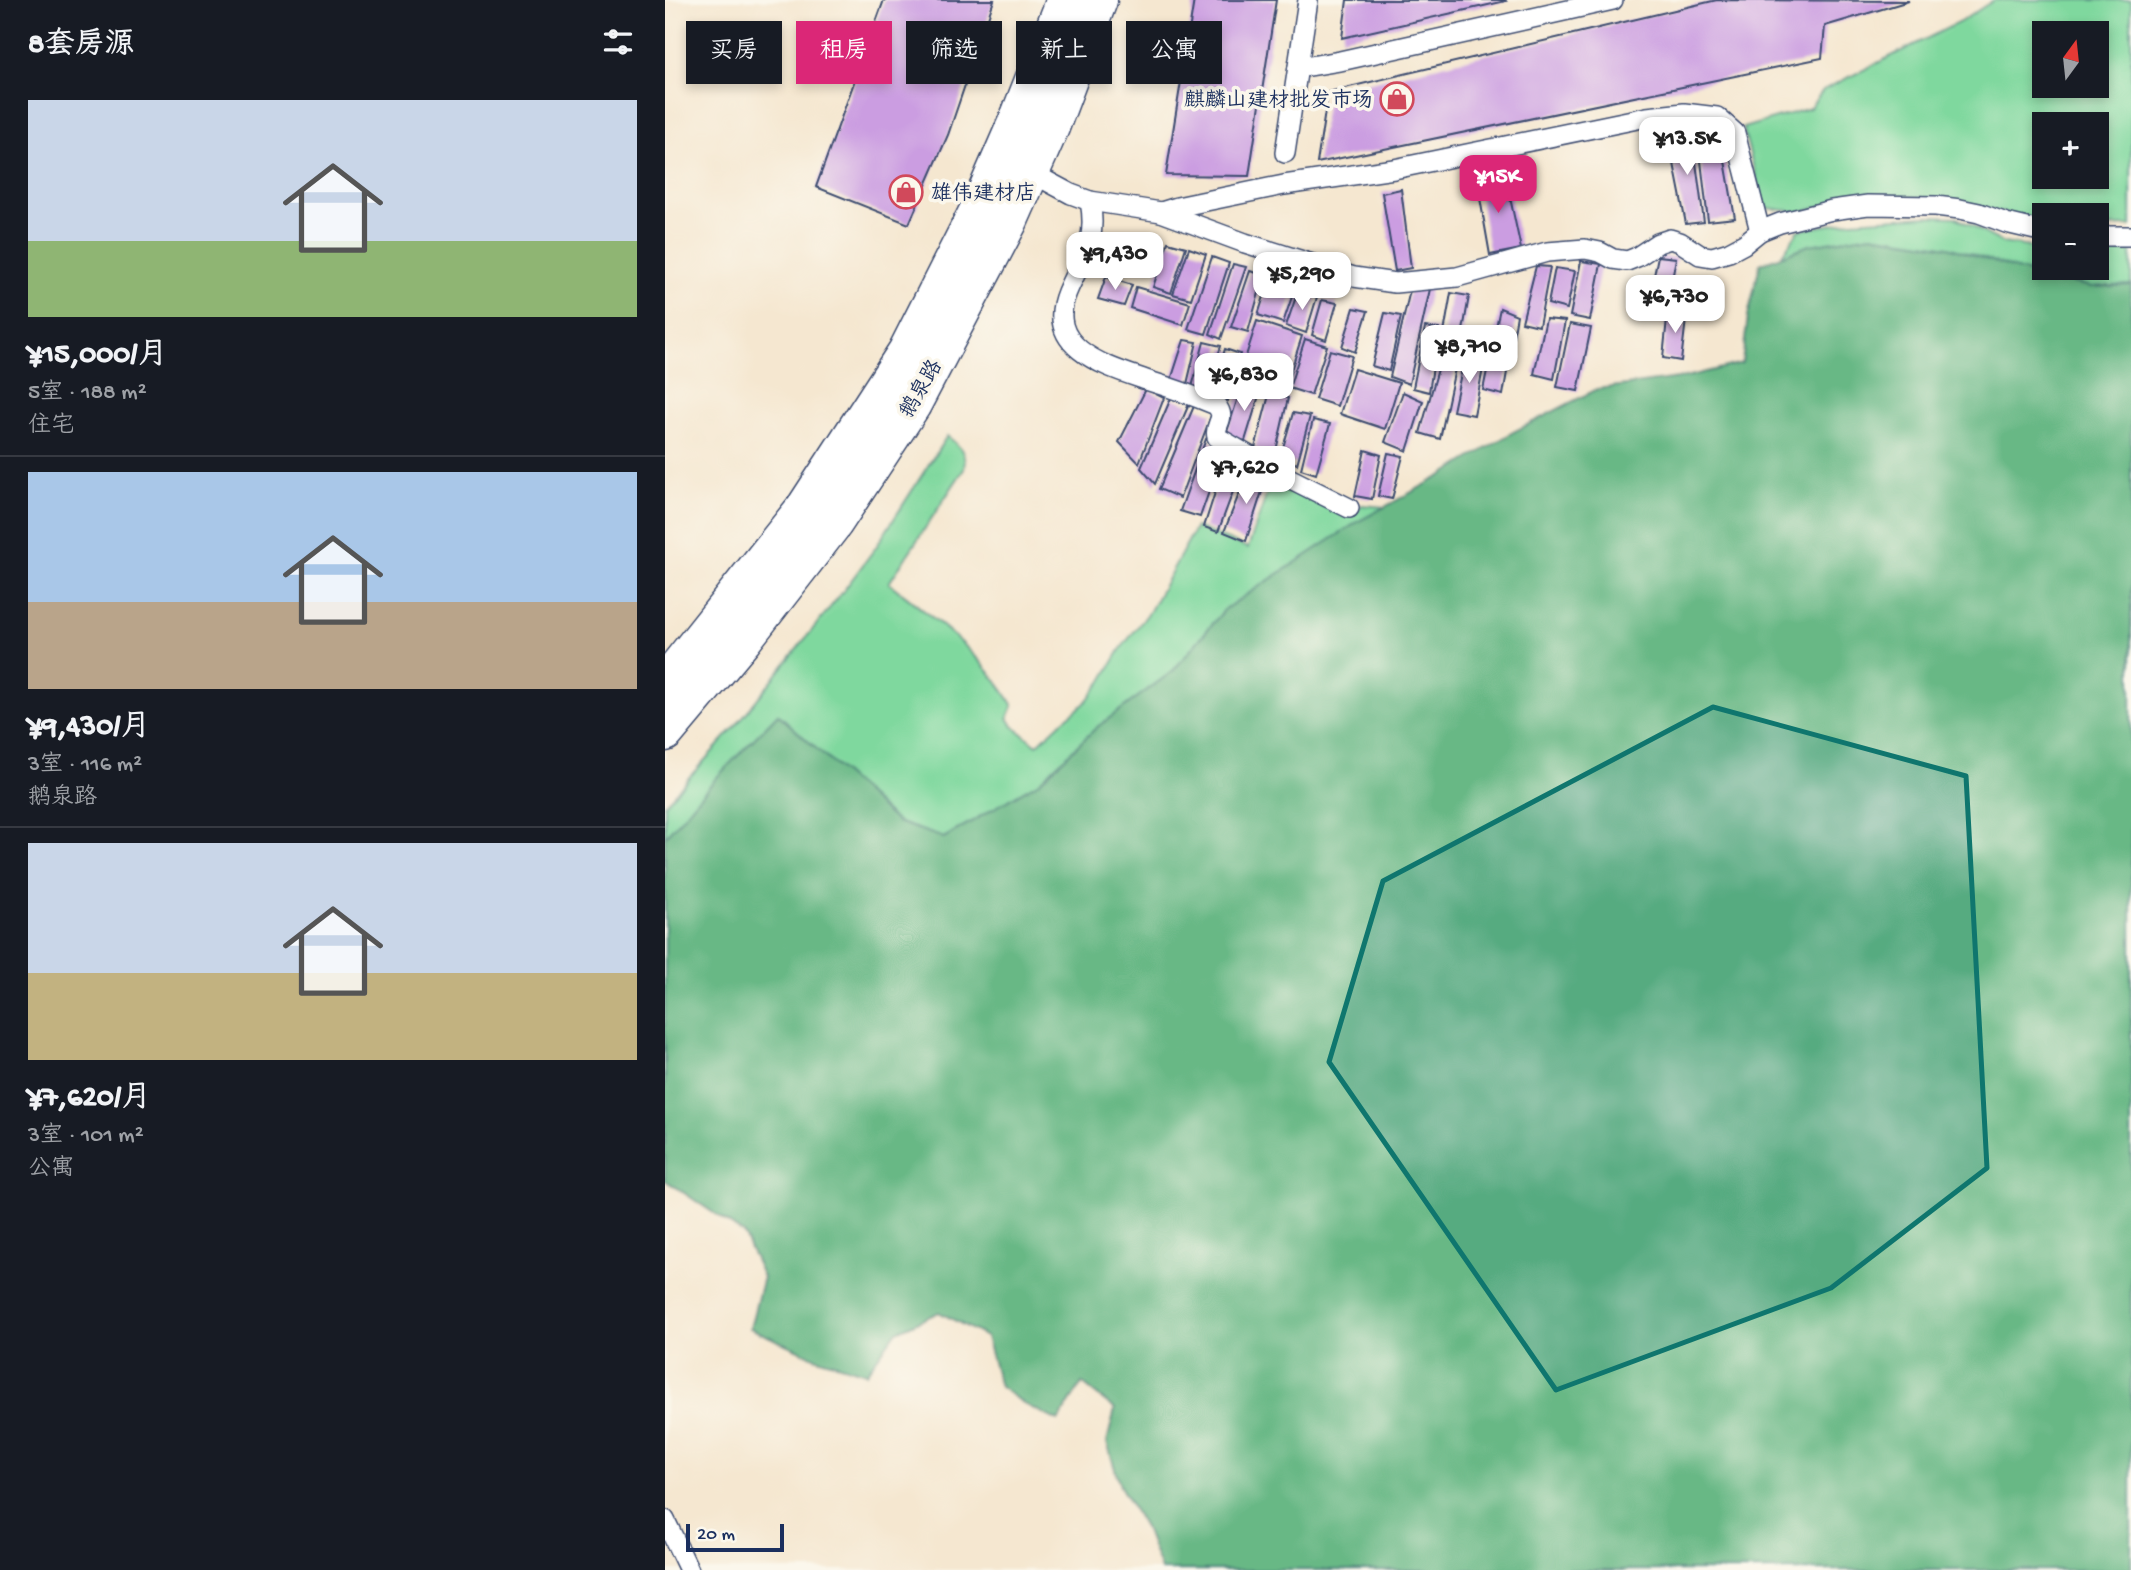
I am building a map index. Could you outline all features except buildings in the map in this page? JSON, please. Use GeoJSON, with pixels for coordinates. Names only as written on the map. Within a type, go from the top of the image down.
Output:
{"type":"FeatureCollection","features":[{"type":"Feature","properties":{"kind":"main road","name":"鹅泉路"},"geometry":{"type":"LineString","coordinates":[[665,684],[806,507],[908,352],[980,208],[1066,0]]}},
{"type":"Feature","properties":{"kind":"main road","name":"鹅泉路"},"geometry":{"type":"LineString","coordinates":[[665,732],[743,639],[826,531],[912,404],[1008,222],[1055,115],[1098,0]]}},
{"type":"Feature","properties":{"kind":"lane"},"geometry":{"type":"LineString","coordinates":[[1285,153],[1308,0]]}},
{"type":"Feature","properties":{"kind":"lane"},"geometry":{"type":"LineString","coordinates":[[1298,68],[1613,0]]}},
{"type":"Feature","properties":{"kind":"lane"},"geometry":{"type":"LineString","coordinates":[[1161,212],[1284,185],[1394,169],[1647,117],[1684,113],[1717,117],[1735,133],[1760,231]]}},
{"type":"Feature","properties":{"kind":"lane"},"geometry":{"type":"LineString","coordinates":[[1030,172],[1090,201],[1161,212],[1245,243],[1354,277],[1395,284],[1457,277],[1547,252],[1585,249],[1627,261],[1670,239],[1700,255],[1712,257],[1737,248],[1760,231],[1780,223],[1832,210],[1868,205],[1960,209],[2032,229]]}},
{"type":"Feature","properties":{"kind":"lane"},"geometry":{"type":"LineString","coordinates":[[1090,201],[1093,228],[1089,244],[1063,307],[1062,319],[1067,335],[1074,345],[1086,355],[1124,373],[1216,405],[1221,417],[1216,431],[1217,437],[1275,471],[1349,508]]}},
{"type":"Feature","properties":{"kind":"lane"},"geometry":{"type":"LineString","coordinates":[[2109,236],[2131,236]]}},
{"type":"Feature","properties":{"kind":"lane"},"geometry":{"type":"LineString","coordinates":[[665,1520],[689,1570]]}},
{"type":"Feature","properties":{"kind":"highlighted area"},"geometry":{"type":"Polygon","coordinates":[[[1713,707],[1966,776],[1987,1168],[1831,1288],[1556,1390],[1329,1062],[1383,881],[1713,707]]]}},
{"type":"Feature","properties":{"kind":"green space"},"geometry":{"type":"Polygon","coordinates":[[[1994,0],[2131,0],[2131,226],[2109,227],[2109,203],[2032,203],[2032,219],[1945,200],[1897,196],[1862,197],[1799,212],[1767,208],[1762,199],[1743,128],[1810,108],[1823,90],[1960,22],[1994,0]]]}},
{"type":"Feature","properties":{"kind":"green space"},"geometry":{"type":"Polygon","coordinates":[[[1955,217],[2003,243],[2032,247],[2032,273],[1948,247],[1871,235],[1781,256],[1799,230],[1852,221],[1955,217]]]}},
{"type":"Feature","properties":{"kind":"green space"},"geometry":{"type":"Polygon","coordinates":[[[1871,235],[1948,247],[2032,273],[2032,280],[2061,280],[2091,287],[2131,285],[2131,1570],[1161,1570],[1146,1531],[1120,1486],[1107,1442],[1115,1409],[1082,1383],[1058,1421],[1026,1405],[1000,1387],[986,1337],[939,1312],[897,1331],[866,1373],[814,1357],[750,1328],[763,1277],[743,1233],[665,1180],[665,837],[718,776],[778,714],[897,822],[944,838],[1039,782],[1096,728],[1173,671],[1225,609],[1359,521],[1513,432],[1597,389],[1686,377],[1742,363],[1748,316],[1760,264],[1809,245],[1871,235]]]}},
{"type":"Feature","properties":{"kind":"green space"},"geometry":{"type":"Polygon","coordinates":[[[2131,251],[2131,285],[2091,287],[2061,280],[2109,280],[2109,252],[2131,251]]]}},
{"type":"Feature","properties":{"kind":"green space"},"geometry":{"type":"Polygon","coordinates":[[[947,436],[961,450],[964,469],[889,583],[957,638],[988,670],[1013,706],[1008,718],[1013,726],[1037,745],[1084,704],[1102,681],[1120,650],[1150,611],[1196,527],[1248,548],[1273,476],[1351,515],[1358,511],[1361,505],[1386,507],[1359,521],[1225,609],[1173,671],[1096,728],[1039,782],[943,838],[897,822],[778,714],[665,837],[665,804],[734,728],[844,590],[876,547],[947,436]]]}},
{"type":"Feature","properties":{"kind":"place","name":"麒麟山建材批发市场"},"geometry":{"type":"Point","coordinates":[1397,99]}},
{"type":"Feature","properties":{"kind":"place","name":"雄伟建材店"},"geometry":{"type":"Point","coordinates":[906,192]}}]}
